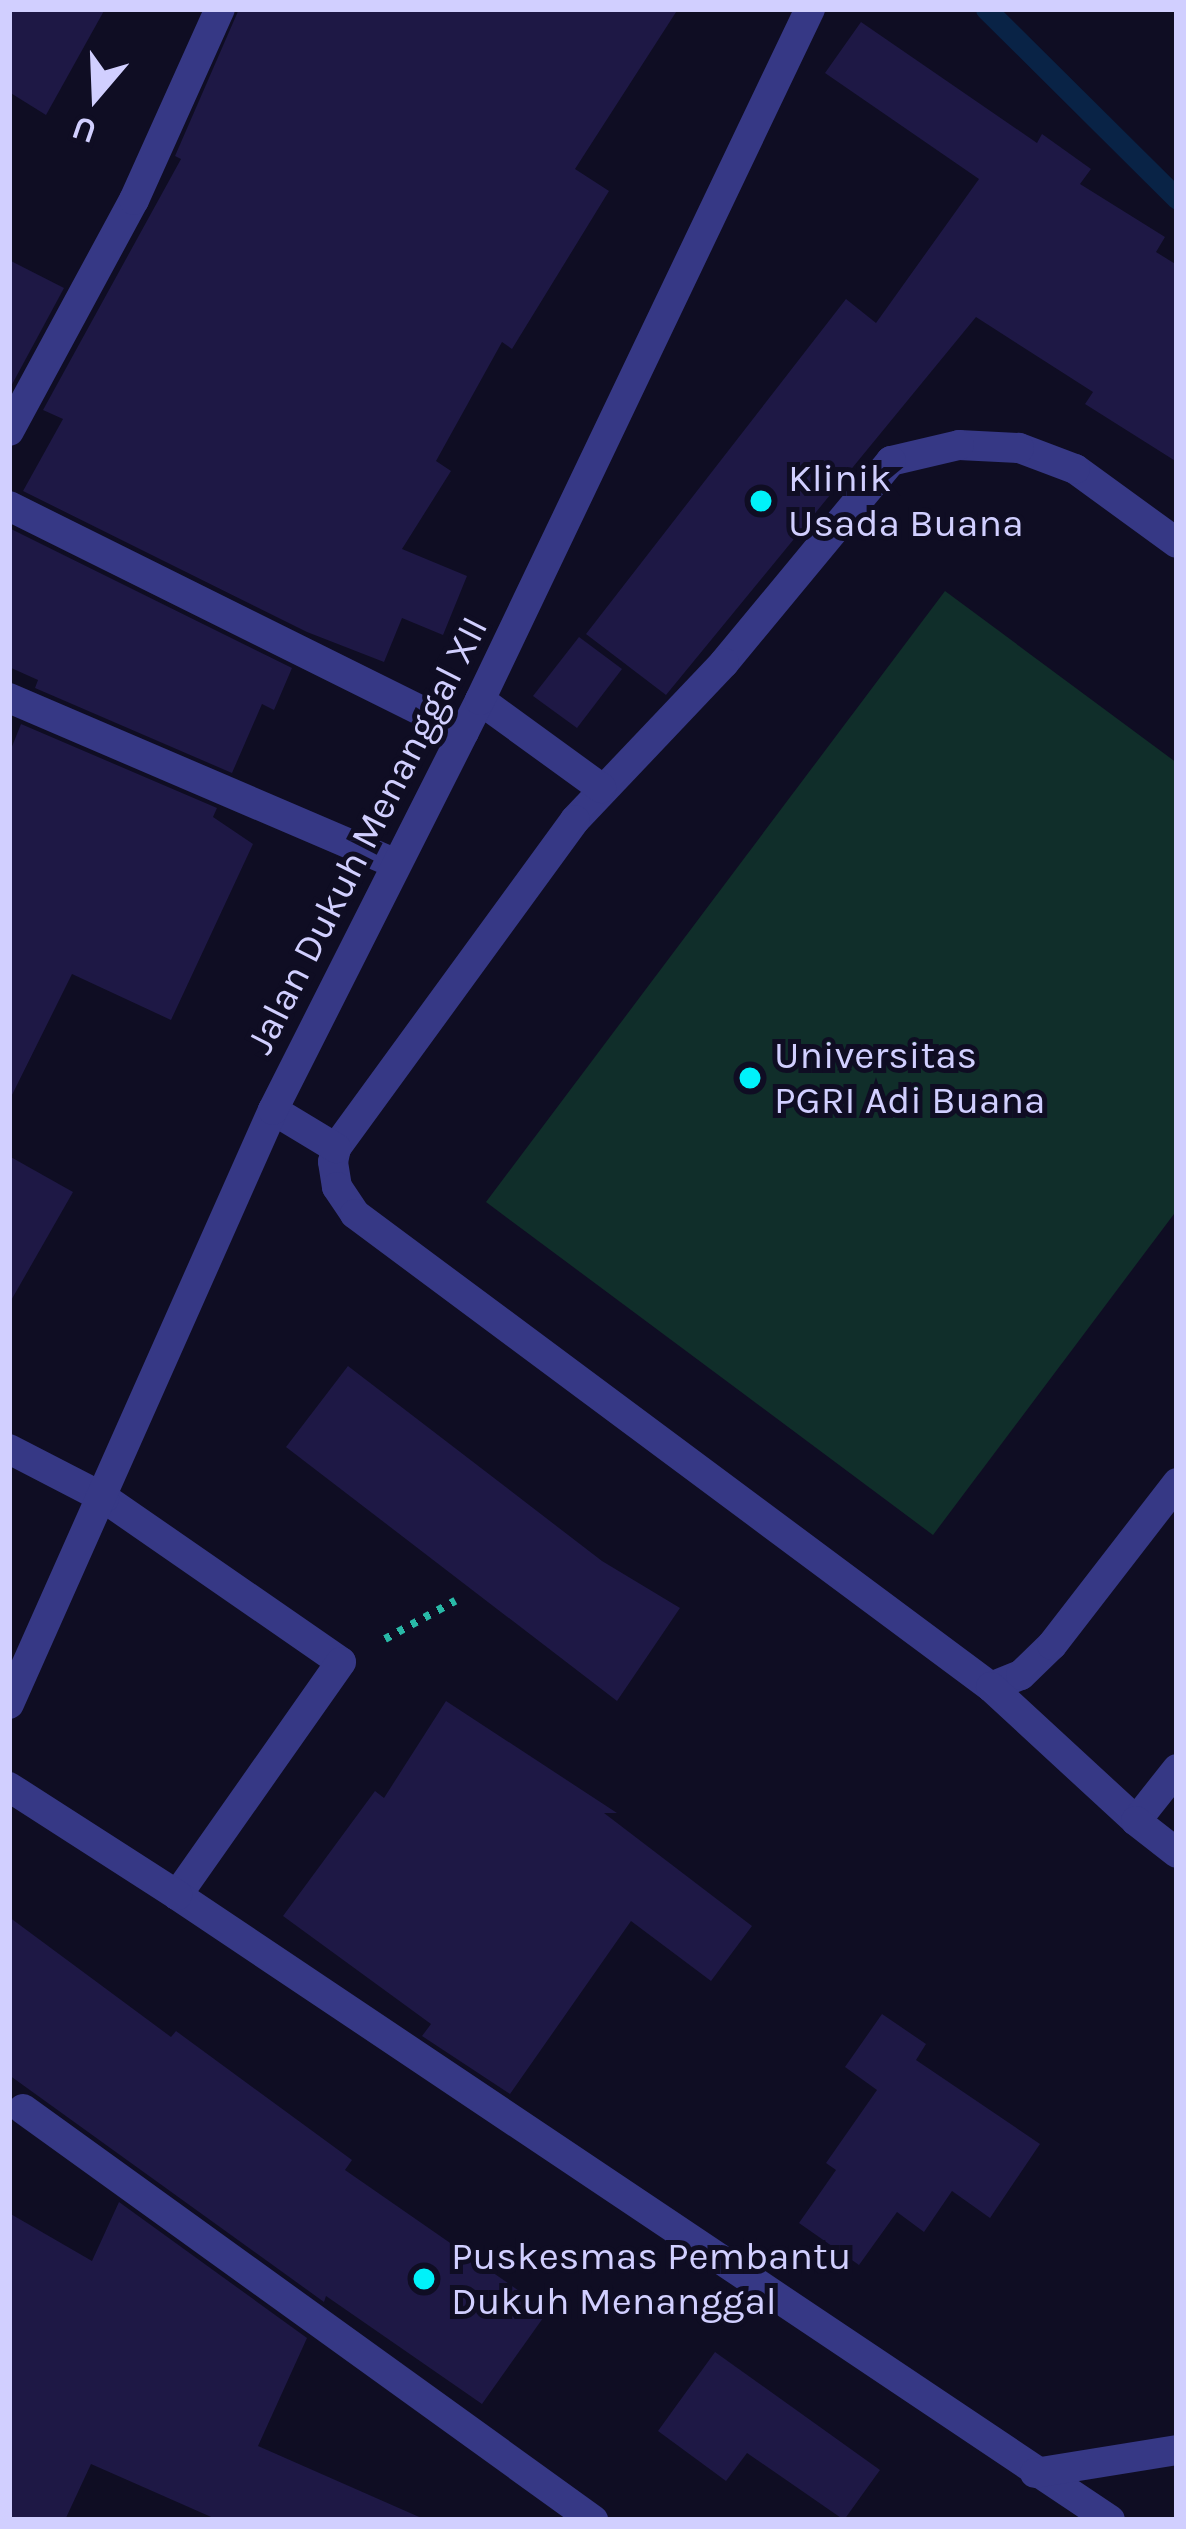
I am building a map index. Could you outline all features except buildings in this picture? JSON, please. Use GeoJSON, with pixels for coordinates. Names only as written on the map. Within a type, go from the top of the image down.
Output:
{"type":"FeatureCollection","features":[{"type":"Feature","properties":{"kind":"street"},"geometry":{"type":"LineString","coordinates":[[11,424],[134,200],[220,9]]}},
{"type":"Feature","properties":{"kind":"street","name":"Jalan Dukuh Menanggal XII"},"geometry":{"type":"LineString","coordinates":[[9,1703],[273,1110],[480,700],[811,9]]}},
{"type":"Feature","properties":{"kind":"street"},"geometry":{"type":"LineString","coordinates":[[1177,543],[1075,469],[1019,448],[959,445],[892,460],[724,663],[601,788],[335,1148],[337,1187],[355,1214],[991,1687],[1177,1853]]}},
{"type":"Feature","properties":{"kind":"street"},"geometry":{"type":"LineString","coordinates":[[9,506],[464,732]]}},
{"type":"Feature","properties":{"kind":"street"},"geometry":{"type":"LineString","coordinates":[[9,698],[394,863]]}},
{"type":"Feature","properties":{"kind":"street"},"geometry":{"type":"LineString","coordinates":[[480,700],[601,788]]}},
{"type":"Feature","properties":{"kind":"street"},"geometry":{"type":"LineString","coordinates":[[273,1110],[335,1148]]}},
{"type":"Feature","properties":{"kind":"street"},"geometry":{"type":"LineString","coordinates":[[9,1449],[104,1498],[341,1662],[177,1894]]}},
{"type":"Feature","properties":{"kind":"street"},"geometry":{"type":"LineString","coordinates":[[991,1687],[1021,1675],[1052,1645],[1177,1483]]}},
{"type":"Feature","properties":{"kind":"street"},"geometry":{"type":"LineString","coordinates":[[1136,1821],[1177,1769]]}},
{"type":"Feature","properties":{"kind":"street"},"geometry":{"type":"LineString","coordinates":[[9,1787],[177,1894],[1110,2520]]}},
{"type":"Feature","properties":{"kind":"street"},"geometry":{"type":"LineString","coordinates":[[23,2109],[592,2520]]}},
{"type":"Feature","properties":{"kind":"street"},"geometry":{"type":"LineString","coordinates":[[1035,2473],[1177,2450]]}},
{"type":"Feature","properties":{"kind":"path"},"geometry":{"type":"LineString","coordinates":[[341,1662],[455,1601]]}},
{"type":"Feature","properties":{"kind":"green space"},"geometry":{"type":"Polygon","coordinates":[[[945,591],[1177,763],[1177,1210],[933,1535],[486,1202],[945,591]]]}},
{"type":"Feature","properties":{"kind":"waterway"},"geometry":{"type":"LineString","coordinates":[[986,9],[1177,199]]}},
{"type":"Feature","properties":{"kind":"place","name":"Klinik Usada Buana"},"geometry":{"type":"Point","coordinates":[761,501]}},
{"type":"Feature","properties":{"kind":"place","name":"Universitas PGRI Adi Buana"},"geometry":{"type":"Point","coordinates":[750,1078]}},
{"type":"Feature","properties":{"kind":"place","name":"Puskesmas Pembantu Dukuh Menanggal"},"geometry":{"type":"Point","coordinates":[424,2279]}}]}
